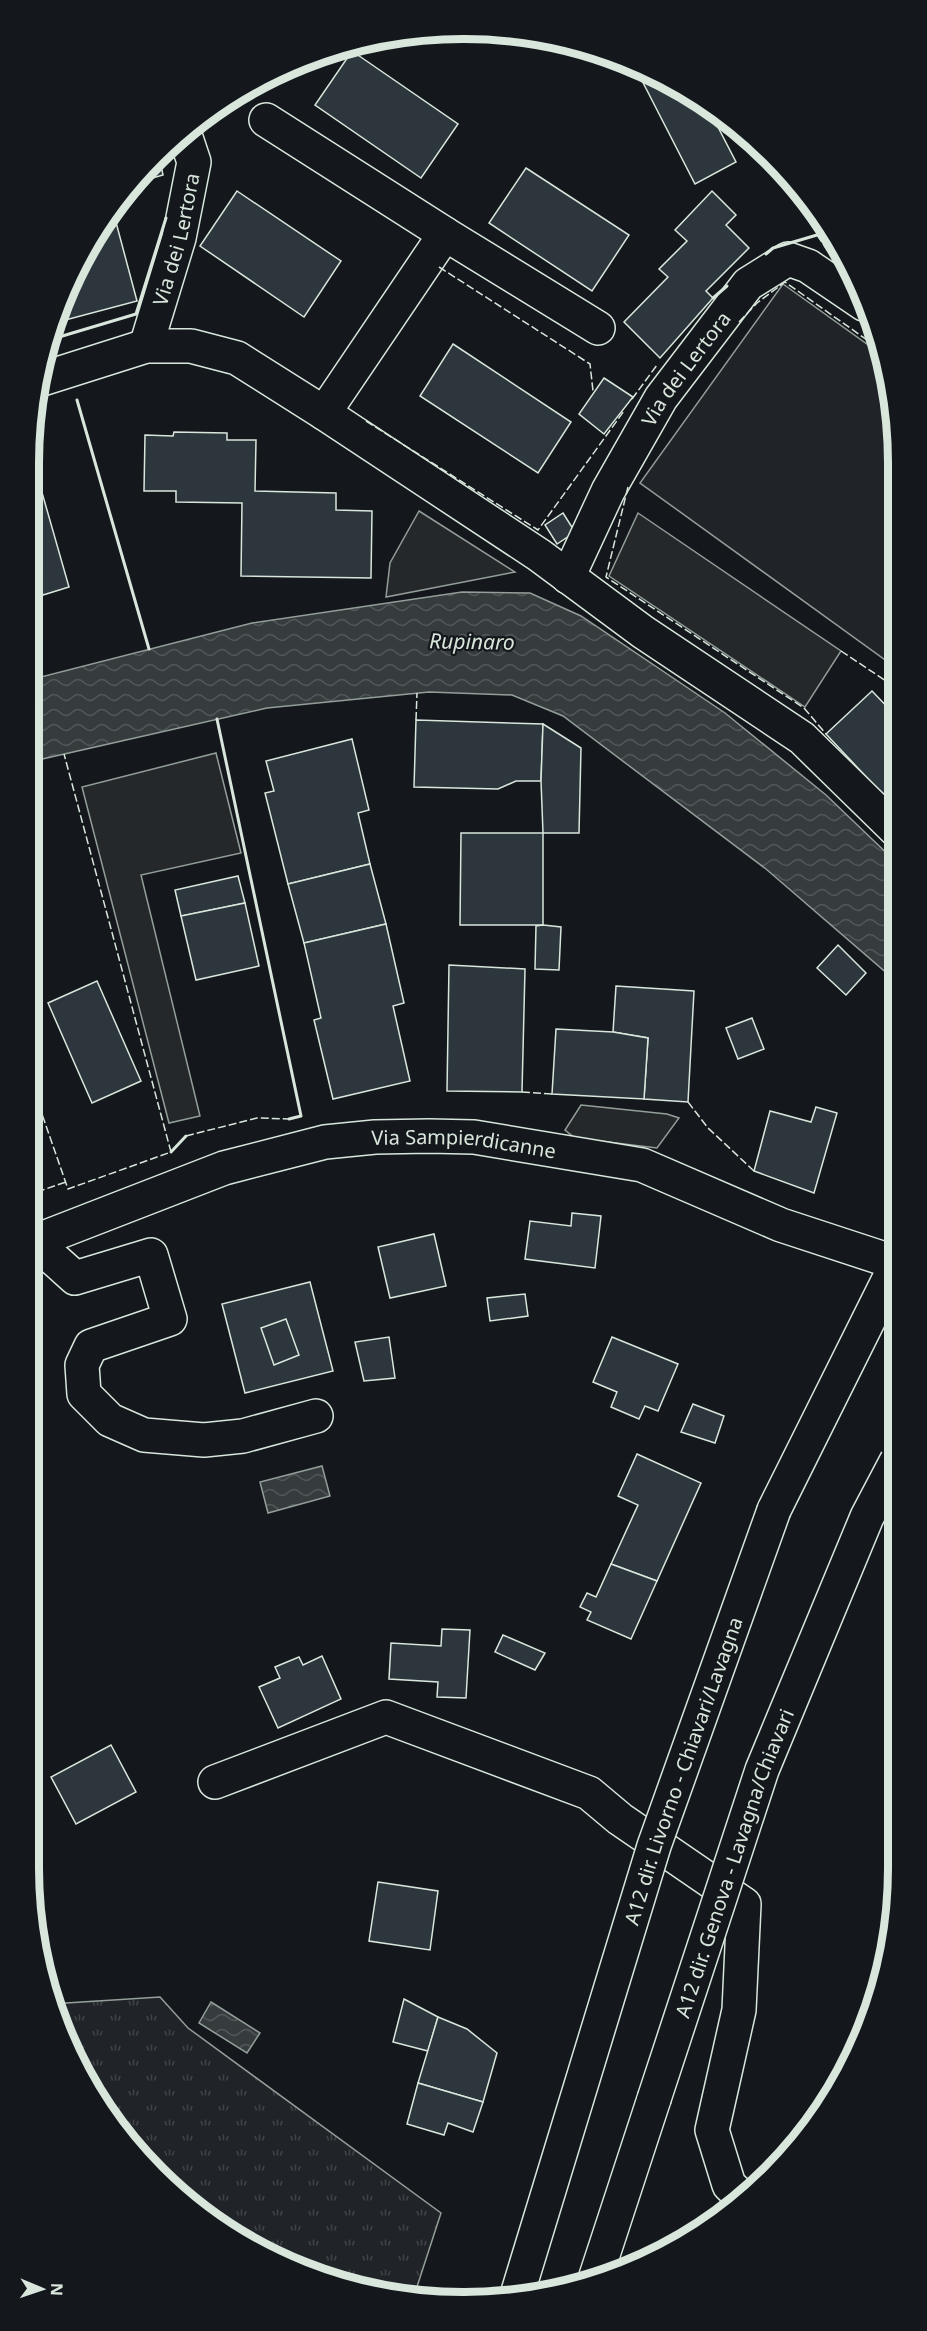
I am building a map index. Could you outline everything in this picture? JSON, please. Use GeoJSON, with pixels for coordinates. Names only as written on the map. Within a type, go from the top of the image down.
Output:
{"type":"FeatureCollection","features":[{"type":"Feature","properties":{"kind":"main road"},"geometry":{"type":"LineString","coordinates":[[266,120],[598,328]]}},
{"type":"Feature","properties":{"kind":"main road","name":"Via dei Lertora"},"geometry":{"type":"LineString","coordinates":[[146,346],[179,238],[194,162],[187,141]]}},
{"type":"Feature","properties":{"kind":"main road"},"geometry":{"type":"LineString","coordinates":[[324,413],[445,234]]}},
{"type":"Feature","properties":{"kind":"main road","name":"Via dei Lertora"},"geometry":{"type":"LineString","coordinates":[[568,577],[608,491],[661,398],[748,284],[788,260],[808,266],[854,297]]}},
{"type":"Feature","properties":{"kind":"main road"},"geometry":{"type":"LineString","coordinates":[[48,377],[146,346],[191,346],[237,357],[539,555],[643,632],[802,738],[888,814]]}},
{"type":"Feature","properties":{"kind":"main road","name":"Via Sampierdicanne"},"geometry":{"type":"LineString","coordinates":[[39,1240],[224,1168],[325,1142],[375,1137],[452,1137],[485,1139],[642,1165],[780,1225],[888,1260]]}},
{"type":"Feature","properties":{"kind":"main road"},"geometry":{"type":"LineString","coordinates":[[39,1249],[75,1278],[151,1255],[170,1319],[91,1346],[82,1365],[84,1394],[110,1420],[144,1435],[204,1440],[243,1436],[316,1416]]}},
{"type":"Feature","properties":{"kind":"main road","name":"A12 dir. Livorno - Chiavari/Lavagna"},"geometry":{"type":"LineString","coordinates":[[519,2288],[654,1846],[774,1510],[888,1281]]}},
{"type":"Feature","properties":{"kind":"main road","name":"A12 dir. Genova - Lavagna/Chiavari"},"geometry":{"type":"LineString","coordinates":[[598,2270],[762,1770],[867,1517],[888,1477]]}},
{"type":"Feature","properties":{"kind":"main road"},"geometry":{"type":"LineString","coordinates":[[216,1782],[386,1717],[589,1792],[620,1819],[744,1904],[739,2010],[712,2130],[729,2185],[737,2192]]}},
{"type":"Feature","properties":{"kind":"green space"},"geometry":{"type":"Polygon","coordinates":[[[783,284],[872,348],[880,381],[887,436],[888,662],[640,483],[783,284]]]}},
{"type":"Feature","properties":{"kind":"green space"},"geometry":{"type":"Polygon","coordinates":[[[160,1997],[188,2028],[441,2213],[416,2289],[354,2278],[301,2260],[251,2235],[205,2204],[163,2168],[127,2126],[96,2080],[71,2030],[62,2003],[160,1997]]]}},
{"type":"Feature","properties":{"kind":"shaded area"},"geometry":{"type":"Polygon","coordinates":[[[419,511],[515,572],[386,597],[390,563],[419,511]]]}},
{"type":"Feature","properties":{"kind":"shaded area"},"geometry":{"type":"Polygon","coordinates":[[[638,513],[841,651],[805,707],[609,576],[638,513]]]}},
{"type":"Feature","properties":{"kind":"shaded area"},"geometry":{"type":"Polygon","coordinates":[[[216,753],[241,853],[141,875],[200,1116],[169,1123],[82,787],[216,753]]]}},
{"type":"Feature","properties":{"kind":"shaded area"},"geometry":{"type":"Polygon","coordinates":[[[581,1105],[667,1114],[679,1118],[657,1148],[575,1138],[565,1130],[581,1105]]]}},
{"type":"Feature","properties":{"kind":"water","name":"Rupinaro"},"geometry":{"type":"Polygon","coordinates":[[[462,592],[530,593],[581,616],[725,713],[826,795],[888,854],[888,974],[766,869],[563,716],[512,695],[429,692],[267,708],[39,760],[39,677],[252,623],[462,592]]]}},
{"type":"Feature","properties":{"kind":"water"},"geometry":{"type":"Polygon","coordinates":[[[322,1466],[330,1496],[268,1513],[260,1482],[322,1466]]]}},
{"type":"Feature","properties":{"kind":"water"},"geometry":{"type":"Polygon","coordinates":[[[211,2002],[260,2033],[247,2053],[199,2023],[211,2002]]]}},
{"type":"Feature","properties":{"kind":"building"},"geometry":{"type":"Polygon","coordinates":[[[355,53],[458,124],[421,178],[315,105],[350,54],[355,53]]]}},
{"type":"Feature","properties":{"kind":"building"},"geometry":{"type":"Polygon","coordinates":[[[641,78],[676,96],[716,123],[736,162],[695,184],[641,78]]]}},
{"type":"Feature","properties":{"kind":"building"},"geometry":{"type":"Polygon","coordinates":[[[161,165],[163,175],[148,179],[161,165]]]}},
{"type":"Feature","properties":{"kind":"building"},"geometry":{"type":"Polygon","coordinates":[[[526,168],[629,235],[592,291],[489,223],[526,168]]]}},
{"type":"Feature","properties":{"kind":"building"},"geometry":{"type":"Polygon","coordinates":[[[237,191],[341,261],[304,317],[200,246],[237,191]]]}},
{"type":"Feature","properties":{"kind":"building"},"geometry":{"type":"Polygon","coordinates":[[[712,191],[736,215],[726,225],[749,248],[706,291],[713,298],[660,358],[624,322],[668,277],[659,269],[687,241],[675,230],[712,191]]]}},
{"type":"Feature","properties":{"kind":"building"},"geometry":{"type":"Polygon","coordinates":[[[116,221],[137,301],[64,320],[83,276],[116,221]]]}},
{"type":"Feature","properties":{"kind":"building"},"geometry":{"type":"Polygon","coordinates":[[[453,344],[571,422],[538,473],[420,396],[453,344]]]}},
{"type":"Feature","properties":{"kind":"building"},"geometry":{"type":"Polygon","coordinates":[[[604,378],[633,397],[604,434],[579,414],[604,378]]]}},
{"type":"Feature","properties":{"kind":"building"},"geometry":{"type":"Polygon","coordinates":[[[174,432],[227,433],[227,440],[256,440],[255,491],[336,493],[336,510],[372,511],[371,578],[241,576],[242,503],[176,502],[176,491],[144,491],[145,435],[173,436],[174,432]]]}},
{"type":"Feature","properties":{"kind":"building"},"geometry":{"type":"Polygon","coordinates":[[[39,482],[69,587],[43,595],[41,590],[39,591],[39,482]]]}},
{"type":"Feature","properties":{"kind":"building"},"geometry":{"type":"Polygon","coordinates":[[[563,513],[575,532],[557,544],[545,525],[563,513]]]}},
{"type":"Feature","properties":{"kind":"building"},"geometry":{"type":"Polygon","coordinates":[[[872,691],[888,708],[888,798],[887,799],[826,734],[872,691]]]}},
{"type":"Feature","properties":{"kind":"building"},"geometry":{"type":"Polygon","coordinates":[[[416,720],[543,724],[541,781],[516,781],[498,789],[414,787],[416,720]]]}},
{"type":"Feature","properties":{"kind":"building"},"geometry":{"type":"Polygon","coordinates":[[[543,724],[581,748],[579,833],[543,833],[541,781],[543,724]]]}},
{"type":"Feature","properties":{"kind":"building"},"geometry":{"type":"Polygon","coordinates":[[[352,739],[369,810],[358,813],[370,864],[288,884],[265,793],[274,791],[266,761],[352,739]]]}},
{"type":"Feature","properties":{"kind":"building"},"geometry":{"type":"Polygon","coordinates":[[[461,833],[543,833],[543,925],[460,925],[461,833]]]}},
{"type":"Feature","properties":{"kind":"building"},"geometry":{"type":"Polygon","coordinates":[[[370,864],[386,924],[304,943],[288,884],[370,864]]]}},
{"type":"Feature","properties":{"kind":"building"},"geometry":{"type":"Polygon","coordinates":[[[238,876],[245,903],[181,916],[175,890],[238,876]]]}},
{"type":"Feature","properties":{"kind":"building"},"geometry":{"type":"Polygon","coordinates":[[[245,903],[259,966],[196,980],[181,916],[245,903]]]}},
{"type":"Feature","properties":{"kind":"building"},"geometry":{"type":"Polygon","coordinates":[[[386,924],[404,1003],[393,1006],[410,1081],[333,1099],[314,1020],[321,1018],[304,943],[386,924]]]}},
{"type":"Feature","properties":{"kind":"building"},"geometry":{"type":"Polygon","coordinates":[[[536,926],[561,927],[559,970],[535,969],[536,926]]]}},
{"type":"Feature","properties":{"kind":"building"},"geometry":{"type":"Polygon","coordinates":[[[838,945],[866,973],[846,995],[817,968],[838,945]]]}},
{"type":"Feature","properties":{"kind":"building"},"geometry":{"type":"Polygon","coordinates":[[[449,965],[525,969],[522,1092],[447,1091],[449,965]]]}},
{"type":"Feature","properties":{"kind":"building"},"geometry":{"type":"Polygon","coordinates":[[[97,981],[141,1081],[92,1103],[48,1003],[97,981]]]}},
{"type":"Feature","properties":{"kind":"building"},"geometry":{"type":"Polygon","coordinates":[[[616,986],[694,991],[688,1102],[644,1099],[648,1038],[613,1032],[616,986]]]}},
{"type":"Feature","properties":{"kind":"building"},"geometry":{"type":"Polygon","coordinates":[[[752,1018],[764,1049],[738,1059],[726,1028],[752,1018]]]}},
{"type":"Feature","properties":{"kind":"building"},"geometry":{"type":"Polygon","coordinates":[[[556,1029],[613,1032],[648,1038],[644,1099],[552,1094],[556,1029]]]}},
{"type":"Feature","properties":{"kind":"building"},"geometry":{"type":"Polygon","coordinates":[[[816,1107],[837,1113],[814,1193],[754,1171],[770,1111],[811,1122],[816,1107]]]}},
{"type":"Feature","properties":{"kind":"building"},"geometry":{"type":"Polygon","coordinates":[[[572,1213],[601,1216],[595,1268],[525,1259],[530,1221],[571,1226],[572,1213]]]}},
{"type":"Feature","properties":{"kind":"building"},"geometry":{"type":"Polygon","coordinates":[[[434,1234],[446,1286],[390,1298],[378,1247],[434,1234]]]}},
{"type":"Feature","properties":{"kind":"building"},"geometry":{"type":"Polygon","coordinates":[[[310,1282],[333,1371],[245,1393],[222,1304],[310,1282]]]}},
{"type":"Feature","properties":{"kind":"building"},"geometry":{"type":"Polygon","coordinates":[[[525,1294],[528,1316],[490,1321],[487,1298],[525,1294]]]}},
{"type":"Feature","properties":{"kind":"building"},"geometry":{"type":"Polygon","coordinates":[[[286,1319],[299,1355],[274,1365],[261,1328],[286,1319]]]}},
{"type":"Feature","properties":{"kind":"building"},"geometry":{"type":"Polygon","coordinates":[[[389,1337],[395,1378],[364,1381],[355,1342],[389,1337]]]}},
{"type":"Feature","properties":{"kind":"building"},"geometry":{"type":"Polygon","coordinates":[[[612,1337],[678,1364],[658,1411],[645,1406],[639,1419],[611,1407],[617,1392],[593,1382],[612,1337]]]}},
{"type":"Feature","properties":{"kind":"building"},"geometry":{"type":"Polygon","coordinates":[[[693,1404],[724,1416],[715,1443],[681,1432],[693,1404]]]}},
{"type":"Feature","properties":{"kind":"building"},"geometry":{"type":"Polygon","coordinates":[[[637,1454],[701,1483],[657,1581],[611,1564],[638,1505],[618,1496],[637,1454]]]}},
{"type":"Feature","properties":{"kind":"building"},"geometry":{"type":"Polygon","coordinates":[[[611,1564],[657,1581],[631,1639],[587,1620],[591,1612],[580,1607],[587,1593],[596,1597],[611,1564]]]}},
{"type":"Feature","properties":{"kind":"building"},"geometry":{"type":"Polygon","coordinates":[[[442,1629],[470,1630],[466,1698],[437,1697],[438,1682],[389,1679],[391,1643],[441,1646],[442,1629]]]}},
{"type":"Feature","properties":{"kind":"building"},"geometry":{"type":"Polygon","coordinates":[[[503,1635],[545,1653],[535,1670],[495,1652],[503,1635]]]}},
{"type":"Feature","properties":{"kind":"building"},"geometry":{"type":"Polygon","coordinates":[[[322,1656],[341,1699],[278,1728],[259,1687],[280,1678],[275,1667],[299,1657],[303,1665],[322,1656]]]}},
{"type":"Feature","properties":{"kind":"building"},"geometry":{"type":"Polygon","coordinates":[[[111,1745],[136,1792],[76,1824],[51,1777],[111,1745]]]}},
{"type":"Feature","properties":{"kind":"building"},"geometry":{"type":"Polygon","coordinates":[[[378,1882],[438,1891],[430,1950],[369,1941],[378,1882]]]}},
{"type":"Feature","properties":{"kind":"building"},"geometry":{"type":"Polygon","coordinates":[[[404,1999],[438,2017],[428,2051],[393,2042],[404,1999]]]}},
{"type":"Feature","properties":{"kind":"building"},"geometry":{"type":"Polygon","coordinates":[[[438,2017],[467,2029],[497,2053],[483,2102],[418,2083],[438,2017]]]}},
{"type":"Feature","properties":{"kind":"building"},"geometry":{"type":"Polygon","coordinates":[[[418,2083],[483,2102],[473,2132],[448,2123],[444,2135],[407,2124],[418,2083]]]}},
{"type":"Feature","properties":{"kind":"fence"},"geometry":{"type":"LineString","coordinates":[[817,235],[838,266]]}},
{"type":"Feature","properties":{"kind":"fence"},"geometry":{"type":"LineString","coordinates":[[439,267],[590,364],[593,391]]}},
{"type":"Feature","properties":{"kind":"fence"},"geometry":{"type":"LineString","coordinates":[[739,322],[757,303],[785,282],[870,342]]}},
{"type":"Feature","properties":{"kind":"fence"},"geometry":{"type":"LineString","coordinates":[[632,399],[657,365]]}},
{"type":"Feature","properties":{"kind":"fence"},"geometry":{"type":"LineString","coordinates":[[366,421],[538,530],[624,411]]}},
{"type":"Feature","properties":{"kind":"fence"},"geometry":{"type":"LineString","coordinates":[[628,487],[606,577],[804,708],[826,734]]}},
{"type":"Feature","properties":{"kind":"fence"},"geometry":{"type":"LineString","coordinates":[[841,651],[888,682]]}},
{"type":"Feature","properties":{"kind":"fence"},"geometry":{"type":"LineString","coordinates":[[416,720],[417,693]]}},
{"type":"Feature","properties":{"kind":"fence"},"geometry":{"type":"LineString","coordinates":[[39,1106],[68,1189],[171,1152],[64,754]]}},
{"type":"Feature","properties":{"kind":"fence"},"geometry":{"type":"LineString","coordinates":[[522,1092],[552,1094]]}},
{"type":"Feature","properties":{"kind":"fence"},"geometry":{"type":"LineString","coordinates":[[688,1102],[708,1128],[754,1171]]}},
{"type":"Feature","properties":{"kind":"fence"},"geometry":{"type":"LineString","coordinates":[[186,1136],[257,1118],[289,1119]]}},
{"type":"Feature","properties":{"kind":"fence"},"geometry":{"type":"LineString","coordinates":[[39,1191],[66,1182]]}},
{"type":"Feature","properties":{"kind":"wall"},"geometry":{"type":"LineString","coordinates":[[59,337],[136,314],[166,218]]}},
{"type":"Feature","properties":{"kind":"wall"},"geometry":{"type":"LineString","coordinates":[[766,254],[773,248],[817,235]]}},
{"type":"Feature","properties":{"kind":"wall"},"geometry":{"type":"LineString","coordinates":[[713,298],[727,286]]}},
{"type":"Feature","properties":{"kind":"wall"},"geometry":{"type":"LineString","coordinates":[[77,400],[149,649]]}},
{"type":"Feature","properties":{"kind":"wall"},"geometry":{"type":"LineString","coordinates":[[217,719],[301,1116],[289,1119]]}},
{"type":"Feature","properties":{"kind":"wall"},"geometry":{"type":"LineString","coordinates":[[171,1152],[186,1136]]}}]}
